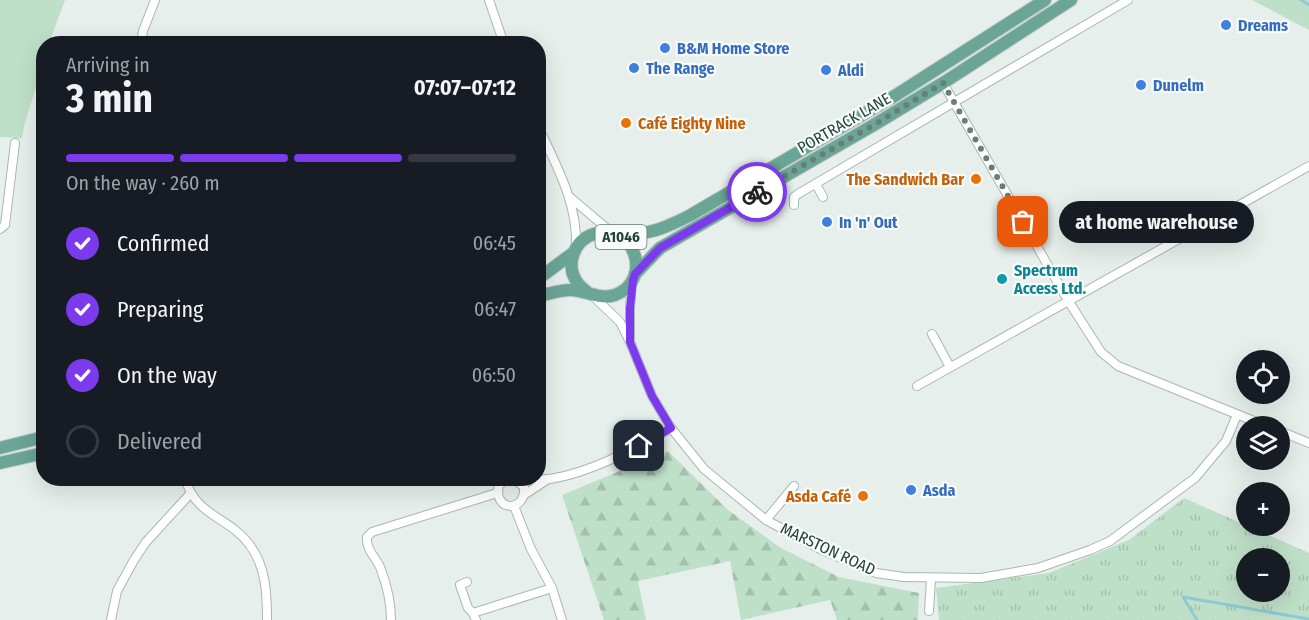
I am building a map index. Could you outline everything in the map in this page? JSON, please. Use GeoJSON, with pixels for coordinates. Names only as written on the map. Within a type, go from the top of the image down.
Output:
{"type":"FeatureCollection","features":[{"type":"Feature","properties":{"kind":"main road","name":"PORTRACK LANE"},"geometry":{"type":"LineString","coordinates":[[546,273],[586,237],[596,232],[645,234],[660,230],[689,216],[893,97],[1045,0]]}},
{"type":"Feature","properties":{"kind":"main road","name":"PORTRACK LANE"},"geometry":{"type":"LineString","coordinates":[[546,294],[570,290],[613,295],[625,289],[660,248],[872,126],[1071,0]]}},
{"type":"Feature","properties":{"kind":"main road","name":"A1046"},"geometry":{"type":"LineString","coordinates":[[615,234],[630,245],[636,258],[634,277]]}},
{"type":"Feature","properties":{"kind":"main road","name":"A1046"},"geometry":{"type":"LineString","coordinates":[[574,250],[572,270],[577,283],[590,293]]}},
{"type":"Feature","properties":{"kind":"main road"},"geometry":{"type":"LineString","coordinates":[[0,448],[36,438]]}},
{"type":"Feature","properties":{"kind":"main road"},"geometry":{"type":"LineString","coordinates":[[0,463],[36,455]]}},
{"type":"Feature","properties":{"kind":"street"},"geometry":{"type":"LineString","coordinates":[[142,36],[155,0]]}},
{"type":"Feature","properties":{"kind":"street"},"geometry":{"type":"LineString","coordinates":[[489,0],[501,36]]}},
{"type":"Feature","properties":{"kind":"street"},"geometry":{"type":"LineString","coordinates":[[794,205],[794,197],[816,183],[1128,0]]}},
{"type":"Feature","properties":{"kind":"street"},"geometry":{"type":"LineString","coordinates":[[943,83],[1069,302],[1101,352],[1119,366],[1237,415]]}},
{"type":"Feature","properties":{"kind":"street"},"geometry":{"type":"LineString","coordinates":[[0,229],[5,225],[15,143]]}},
{"type":"Feature","properties":{"kind":"street"},"geometry":{"type":"LineString","coordinates":[[546,144],[570,198],[576,222],[574,250]]}},
{"type":"Feature","properties":{"kind":"street"},"geometry":{"type":"LineString","coordinates":[[917,386],[1309,166]]}},
{"type":"Feature","properties":{"kind":"street"},"geometry":{"type":"LineString","coordinates":[[816,183],[823,197]]}},
{"type":"Feature","properties":{"kind":"street"},"geometry":{"type":"LineString","coordinates":[[570,198],[615,234]]}},
{"type":"Feature","properties":{"kind":"street","name":"MARSTON ROAD"},"geometry":{"type":"LineString","coordinates":[[630,342],[629,314],[634,277]]}},
{"type":"Feature","properties":{"kind":"street","name":"MARSTON ROAD"},"geometry":{"type":"LineString","coordinates":[[590,293],[620,322],[652,396],[671,428],[704,469],[766,520],[822,550],[876,573],[903,578],[981,578],[1010,574],[1069,557],[1110,541],[1195,478],[1226,441],[1237,415]]}},
{"type":"Feature","properties":{"kind":"street"},"geometry":{"type":"LineString","coordinates":[[932,334],[951,367]]}},
{"type":"Feature","properties":{"kind":"street"},"geometry":{"type":"LineString","coordinates":[[548,479],[600,464],[671,428]]}},
{"type":"Feature","properties":{"kind":"street"},"geometry":{"type":"LineString","coordinates":[[1290,435],[1309,443]]}},
{"type":"Feature","properties":{"kind":"street"},"geometry":{"type":"LineString","coordinates":[[188,486],[190,494],[200,506],[234,529],[249,543],[262,568],[267,620]]}},
{"type":"Feature","properties":{"kind":"street"},"geometry":{"type":"LineString","coordinates":[[499,486],[499,499],[504,505],[514,506],[521,502],[524,495],[522,486]]}},
{"type":"Feature","properties":{"kind":"street"},"geometry":{"type":"LineString","coordinates":[[524,495],[538,486]]}},
{"type":"Feature","properties":{"kind":"street"},"geometry":{"type":"LineString","coordinates":[[766,520],[794,486]]}},
{"type":"Feature","properties":{"kind":"street"},"geometry":{"type":"LineString","coordinates":[[391,620],[391,598],[379,565],[368,549],[367,537],[372,532],[497,493]]}},
{"type":"Feature","properties":{"kind":"street"},"geometry":{"type":"LineString","coordinates":[[111,620],[117,591],[134,560],[146,542],[190,494]]}},
{"type":"Feature","properties":{"kind":"street"},"geometry":{"type":"LineString","coordinates":[[514,506],[531,549],[552,588],[562,620]]}},
{"type":"Feature","properties":{"kind":"street"},"geometry":{"type":"LineString","coordinates":[[929,611],[931,579]]}},
{"type":"Feature","properties":{"kind":"street"},"geometry":{"type":"LineString","coordinates":[[467,582],[460,585],[468,608],[475,617],[552,588]]}},
{"type":"Feature","properties":{"kind":"green space"},"geometry":{"type":"Polygon","coordinates":[[[0,0],[65,0],[52,36],[36,36],[36,86],[22,138],[0,137],[0,0]]]}},
{"type":"Feature","properties":{"kind":"green space"},"geometry":{"type":"Polygon","coordinates":[[[1252,0],[1309,0],[1309,30],[1252,0]]]}},
{"type":"Feature","properties":{"kind":"green space"},"geometry":{"type":"Polygon","coordinates":[[[668,451],[728,510],[781,548],[839,577],[919,593],[918,620],[837,620],[830,600],[741,620],[730,561],[638,581],[646,620],[604,620],[562,495],[668,451]]]}},
{"type":"Feature","properties":{"kind":"green space"},"geometry":{"type":"Polygon","coordinates":[[[1184,498],[1236,521],[1236,536],[1270,536],[1309,553],[1309,620],[939,620],[936,588],[1049,573],[1129,540],[1184,498]]]}},
{"type":"Feature","properties":{"kind":"waterway"},"geometry":{"type":"LineString","coordinates":[[1301,0],[1309,5]]}},
{"type":"Feature","properties":{"kind":"waterway"},"geometry":{"type":"LineString","coordinates":[[1197,620],[1183,597],[1309,619]]}},
{"type":"Feature","properties":{"kind":"way so far"},"geometry":{"type":"LineString","coordinates":[[757,192],[943,83],[1023,222]]}},
{"type":"Feature","properties":{"kind":"place","name":"Dreams"},"geometry":{"type":"Point","coordinates":[1226,25]}},
{"type":"Feature","properties":{"kind":"place","name":"B&M Home Store"},"geometry":{"type":"Point","coordinates":[665,48]}},
{"type":"Feature","properties":{"kind":"place","name":"The Range"},"geometry":{"type":"Point","coordinates":[634,68]}},
{"type":"Feature","properties":{"kind":"place","name":"Aldi"},"geometry":{"type":"Point","coordinates":[826,70]}},
{"type":"Feature","properties":{"kind":"place","name":"Dunelm"},"geometry":{"type":"Point","coordinates":[1141,85]}},
{"type":"Feature","properties":{"kind":"place","name":"Café Eighty Nine"},"geometry":{"type":"Point","coordinates":[626,123]}},
{"type":"Feature","properties":{"kind":"place","name":"The Sandwich Bar"},"geometry":{"type":"Point","coordinates":[976,179]}},
{"type":"Feature","properties":{"kind":"place","name":"In 'n' Out"},"geometry":{"type":"Point","coordinates":[827,222]}},
{"type":"Feature","properties":{"kind":"place","name":"at home warehouse"},"geometry":{"type":"Point","coordinates":[1023,222]}},
{"type":"Feature","properties":{"kind":"place","name":"Spectrum Access Ltd."},"geometry":{"type":"Point","coordinates":[1002,279]}},
{"type":"Feature","properties":{"kind":"place","name":"Asda"},"geometry":{"type":"Point","coordinates":[911,490]}},
{"type":"Feature","properties":{"kind":"place","name":"Asda Café"},"geometry":{"type":"Point","coordinates":[863,496]}},
{"type":"Feature","properties":{"kind":"route"},"geometry":{"type":"LineString","coordinates":[[639,446],[671,428],[652,396],[630,342],[629,321],[635,274],[660,248],[757,192]]}}]}
